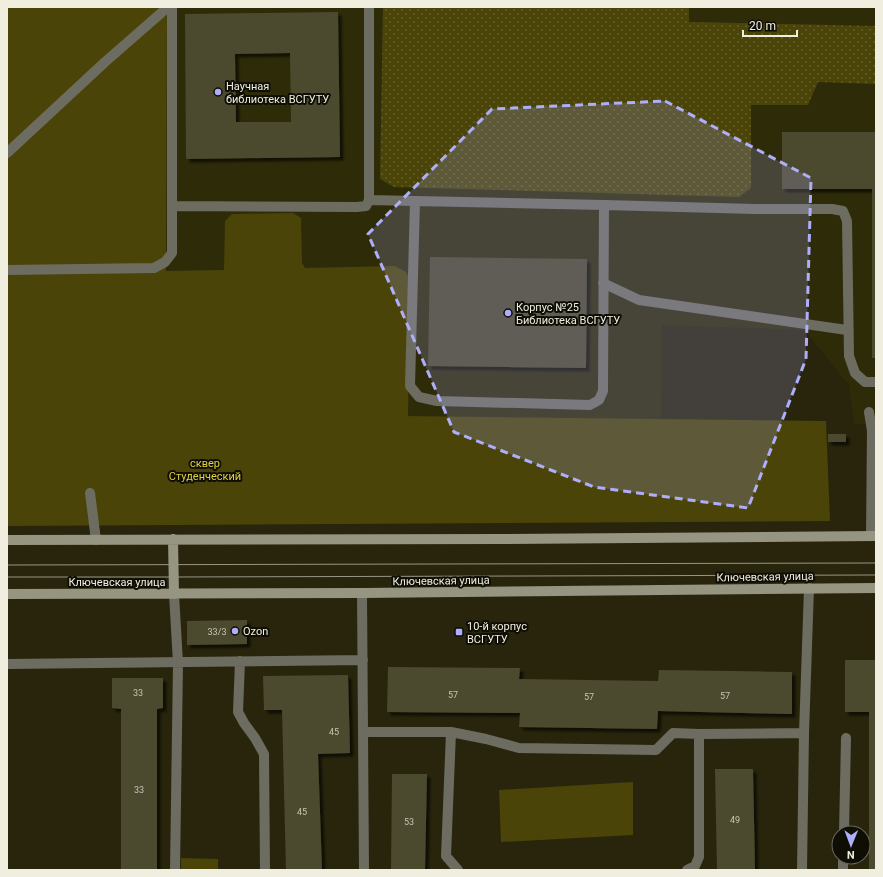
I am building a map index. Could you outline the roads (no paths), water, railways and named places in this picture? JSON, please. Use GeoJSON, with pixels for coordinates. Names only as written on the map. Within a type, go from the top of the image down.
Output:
{"type":"FeatureCollection","features":[{"type":"Feature","properties":{"kind":"main road"},"geometry":{"type":"LineString","coordinates":[[7,540],[501,539],[873,536]]}},
{"type":"Feature","properties":{"kind":"main road"},"geometry":{"type":"LineString","coordinates":[[173,539],[174,594]]}},
{"type":"Feature","properties":{"kind":"main road","name":"Ключевская улица"},"geometry":{"type":"LineString","coordinates":[[7,594],[362,593],[876,588]]}},
{"type":"Feature","properties":{"kind":"lane"},"geometry":{"type":"LineString","coordinates":[[7,153],[105,62],[168,7]]}},
{"type":"Feature","properties":{"kind":"lane"},"geometry":{"type":"LineString","coordinates":[[7,270],[154,268],[165,262],[172,253],[172,7]]}},
{"type":"Feature","properties":{"kind":"lane"},"geometry":{"type":"LineString","coordinates":[[172,206],[357,208],[366,206],[369,200],[369,7]]}},
{"type":"Feature","properties":{"kind":"lane"},"geometry":{"type":"LineString","coordinates":[[369,200],[755,209],[832,209],[843,211],[847,220],[849,356],[855,373],[865,382],[876,382]]}},
{"type":"Feature","properties":{"kind":"lane"},"geometry":{"type":"LineString","coordinates":[[415,201],[410,386],[420,397],[437,401],[590,405],[599,400],[603,391],[604,205]]}},
{"type":"Feature","properties":{"kind":"lane"},"geometry":{"type":"LineString","coordinates":[[603,283],[639,300],[848,330]]}},
{"type":"Feature","properties":{"kind":"lane"},"geometry":{"type":"LineString","coordinates":[[869,412],[872,431],[873,536]]}},
{"type":"Feature","properties":{"kind":"lane"},"geometry":{"type":"LineString","coordinates":[[90,493],[96,540]]}},
{"type":"Feature","properties":{"kind":"lane"},"geometry":{"type":"LineString","coordinates":[[802,870],[804,733],[809,588]]}},
{"type":"Feature","properties":{"kind":"lane"},"geometry":{"type":"LineString","coordinates":[[362,593],[364,870]]}},
{"type":"Feature","properties":{"kind":"lane"},"geometry":{"type":"LineString","coordinates":[[174,594],[178,663],[175,870]]}},
{"type":"Feature","properties":{"kind":"lane"},"geometry":{"type":"LineString","coordinates":[[7,664],[363,660]]}},
{"type":"Feature","properties":{"kind":"lane"},"geometry":{"type":"LineString","coordinates":[[240,661],[238,712],[264,754],[265,870]]}},
{"type":"Feature","properties":{"kind":"lane"},"geometry":{"type":"LineString","coordinates":[[364,732],[451,732],[486,739],[519,748],[656,750],[673,733],[804,733]]}},
{"type":"Feature","properties":{"kind":"lane"},"geometry":{"type":"LineString","coordinates":[[451,732],[446,856],[458,870]]}},
{"type":"Feature","properties":{"kind":"lane"},"geometry":{"type":"LineString","coordinates":[[687,870],[695,866],[699,857],[699,734]]}},
{"type":"Feature","properties":{"kind":"lane"},"geometry":{"type":"LineString","coordinates":[[844,825],[846,738]]}},
{"type":"Feature","properties":{"kind":"tram line"},"geometry":{"type":"LineString","coordinates":[[7,565],[876,563]]}},
{"type":"Feature","properties":{"kind":"tram line"},"geometry":{"type":"LineString","coordinates":[[7,577],[876,575]]}},
{"type":"Feature","properties":{"kind":"place","name":"Научная библиотека ВСГУТУ"},"geometry":{"type":"Point","coordinates":[218,92]}},
{"type":"Feature","properties":{"kind":"place","name":"Корпус №25 Библиотека ВСГУТУ"},"geometry":{"type":"Point","coordinates":[508,313]}},
{"type":"Feature","properties":{"kind":"place","name":"Ozon"},"geometry":{"type":"Point","coordinates":[235,631]}},
{"type":"Feature","properties":{"kind":"place","name":"10-й корпус ВСГУТУ"},"geometry":{"type":"Point","coordinates":[459,632]}},
{"type":"Feature","properties":{"kind":"park label","name":"сквер Студенческий"},"geometry":{"type":"Point","coordinates":[205,469]}}]}
